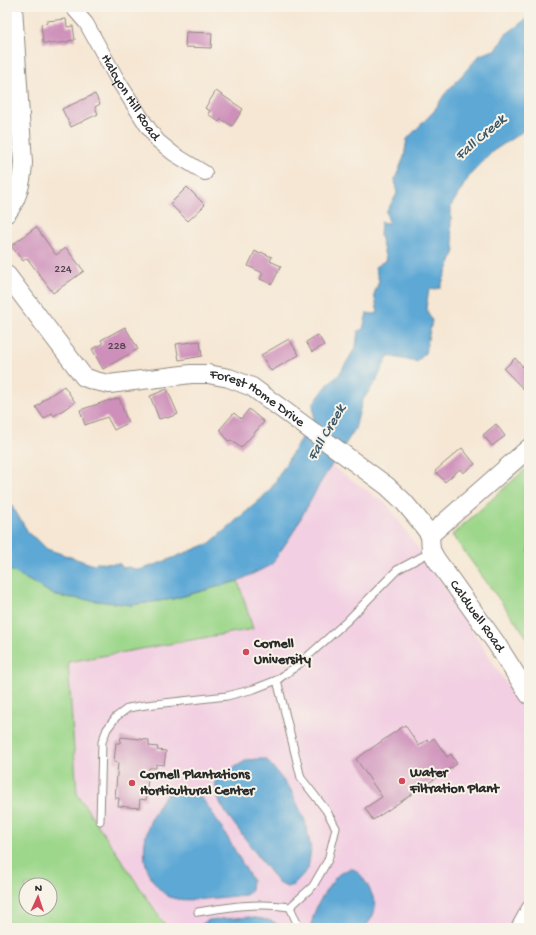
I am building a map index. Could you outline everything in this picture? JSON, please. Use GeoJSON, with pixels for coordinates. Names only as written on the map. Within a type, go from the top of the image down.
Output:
{"type":"FeatureCollection","features":[{"type":"Feature","properties":{"kind":"street"},"geometry":{"type":"LineString","coordinates":[[7,213],[18,194],[22,177],[23,163],[13,7]]}},
{"type":"Feature","properties":{"kind":"street","name":"Halcyon Hill Road"},"geometry":{"type":"LineString","coordinates":[[72,7],[86,23],[117,79],[158,141],[174,154],[205,173]]}},
{"type":"Feature","properties":{"kind":"street","name":"Forest Home Drive"},"geometry":{"type":"LineString","coordinates":[[7,275],[84,377],[109,384],[191,374],[208,374],[252,387],[387,486],[403,501],[419,520],[430,542]]}},
{"type":"Feature","properties":{"kind":"street"},"geometry":{"type":"LineString","coordinates":[[430,542],[529,448]]}},
{"type":"Feature","properties":{"kind":"street","name":"Caldwell Road"},"geometry":{"type":"LineString","coordinates":[[430,542],[436,559],[496,643],[529,695]]}},
{"type":"Feature","properties":{"kind":"street"},"geometry":{"type":"LineString","coordinates":[[518,928],[529,908]]}},
{"type":"Feature","properties":{"kind":"lane"},"geometry":{"type":"LineString","coordinates":[[100,821],[102,742],[107,729],[116,717],[128,708],[227,696],[254,689],[277,680],[304,660],[347,621],[397,570],[424,555],[430,542]]}},
{"type":"Feature","properties":{"kind":"lane"},"geometry":{"type":"LineString","coordinates":[[277,680],[301,778],[326,810],[336,828],[328,860],[314,886],[290,907]]}},
{"type":"Feature","properties":{"kind":"lane"},"geometry":{"type":"LineString","coordinates":[[198,912],[239,905],[275,904],[290,907]]}},
{"type":"Feature","properties":{"kind":"lane"},"geometry":{"type":"LineString","coordinates":[[290,907],[299,928]]}},
{"type":"Feature","properties":{"kind":"shaded area","name":"Cornell University"},"geometry":{"type":"Polygon","coordinates":[[[315,455],[387,504],[436,574],[529,719],[529,928],[7,928],[7,536],[142,585],[227,553],[315,455]]]}},
{"type":"Feature","properties":{"kind":"green space"},"geometry":{"type":"Polygon","coordinates":[[[529,466],[529,640],[452,535],[529,466]]]}},
{"type":"Feature","properties":{"kind":"green space"},"geometry":{"type":"Polygon","coordinates":[[[7,568],[56,596],[131,605],[173,599],[238,581],[253,629],[68,662],[77,794],[167,928],[7,928],[7,568]]]}},
{"type":"Feature","properties":{"kind":"water","name":"Fall Creek"},"geometry":{"type":"Polygon","coordinates":[[[529,17],[529,124],[522,132],[493,151],[470,175],[451,206],[451,229],[455,251],[440,288],[429,290],[426,308],[432,321],[425,353],[417,362],[388,356],[376,381],[362,401],[355,429],[322,480],[292,534],[271,565],[238,581],[173,599],[131,605],[56,596],[7,568],[7,498],[30,535],[38,540],[47,549],[94,565],[97,563],[120,564],[123,568],[128,567],[139,570],[210,543],[261,499],[272,487],[314,416],[313,404],[330,382],[338,376],[356,347],[358,331],[363,329],[367,313],[378,313],[374,294],[379,281],[375,267],[386,260],[380,235],[381,222],[389,222],[386,212],[397,194],[395,179],[404,157],[407,139],[434,111],[444,95],[480,55],[497,49],[505,35],[529,17]]]}},
{"type":"Feature","properties":{"kind":"water"},"geometry":{"type":"Polygon","coordinates":[[[266,759],[291,790],[305,821],[311,849],[308,869],[293,885],[287,887],[278,883],[226,813],[218,799],[215,782],[217,778],[247,760],[266,759]]]}},
{"type":"Feature","properties":{"kind":"water"},"geometry":{"type":"Polygon","coordinates":[[[174,792],[186,792],[202,798],[219,823],[252,880],[251,890],[246,895],[198,900],[179,899],[168,896],[156,885],[150,876],[147,867],[144,847],[148,827],[152,817],[165,796],[174,792]]]}},
{"type":"Feature","properties":{"kind":"water"},"geometry":{"type":"Polygon","coordinates":[[[349,869],[354,869],[362,877],[374,899],[374,914],[370,921],[365,928],[312,928],[314,915],[325,892],[338,875],[349,869]]]}},
{"type":"Feature","properties":{"kind":"water"},"geometry":{"type":"Polygon","coordinates":[[[249,917],[271,921],[282,928],[201,928],[202,924],[209,920],[249,917]]]}},
{"type":"Feature","properties":{"kind":"building"},"geometry":{"type":"Polygon","coordinates":[[[66,19],[67,27],[73,26],[75,40],[49,44],[43,43],[41,24],[47,23],[47,21],[66,19]]]}},
{"type":"Feature","properties":{"kind":"building"},"geometry":{"type":"Polygon","coordinates":[[[186,32],[212,33],[211,48],[185,47],[186,32]]]}},
{"type":"Feature","properties":{"kind":"building"},"geometry":{"type":"Polygon","coordinates":[[[216,91],[243,109],[232,126],[221,119],[219,122],[208,114],[210,111],[205,108],[216,91]]]}},
{"type":"Feature","properties":{"kind":"building"},"geometry":{"type":"Polygon","coordinates":[[[95,94],[100,104],[95,107],[98,114],[71,127],[62,109],[95,94]]]}},
{"type":"Feature","properties":{"kind":"building"},"geometry":{"type":"Polygon","coordinates":[[[187,187],[205,205],[188,221],[170,204],[187,187]]]}},
{"type":"Feature","properties":{"kind":"building"},"geometry":{"type":"Polygon","coordinates":[[[36,227],[56,255],[66,248],[84,271],[53,293],[27,258],[23,261],[11,246],[36,227]]]}},
{"type":"Feature","properties":{"kind":"building"},"geometry":{"type":"Polygon","coordinates":[[[255,251],[272,257],[270,261],[281,266],[272,284],[260,279],[263,273],[248,266],[255,251]]]}},
{"type":"Feature","properties":{"kind":"building"},"geometry":{"type":"Polygon","coordinates":[[[125,327],[138,349],[103,369],[92,349],[103,344],[101,340],[125,327]]]}},
{"type":"Feature","properties":{"kind":"building"},"geometry":{"type":"Polygon","coordinates":[[[318,335],[324,345],[312,352],[306,342],[318,335]]]}},
{"type":"Feature","properties":{"kind":"building"},"geometry":{"type":"Polygon","coordinates":[[[289,339],[299,355],[271,371],[261,355],[289,339]]]}},
{"type":"Feature","properties":{"kind":"building"},"geometry":{"type":"Polygon","coordinates":[[[200,341],[202,356],[179,360],[176,344],[200,341]]]}},
{"type":"Feature","properties":{"kind":"building"},"geometry":{"type":"Polygon","coordinates":[[[515,358],[523,367],[529,361],[529,395],[504,369],[515,358]]]}},
{"type":"Feature","properties":{"kind":"building"},"geometry":{"type":"Polygon","coordinates":[[[64,386],[75,402],[54,416],[52,413],[44,419],[36,407],[64,386]]]}},
{"type":"Feature","properties":{"kind":"building"},"geometry":{"type":"Polygon","coordinates":[[[167,389],[178,414],[159,419],[150,396],[167,389]]]}},
{"type":"Feature","properties":{"kind":"building"},"geometry":{"type":"Polygon","coordinates":[[[119,398],[128,423],[114,430],[107,417],[85,425],[80,410],[119,398]]]}},
{"type":"Feature","properties":{"kind":"building"},"geometry":{"type":"Polygon","coordinates":[[[249,409],[264,422],[241,448],[231,440],[228,441],[220,429],[234,413],[241,419],[249,409]]]}},
{"type":"Feature","properties":{"kind":"building"},"geometry":{"type":"Polygon","coordinates":[[[496,424],[505,436],[492,446],[483,435],[496,424]]]}},
{"type":"Feature","properties":{"kind":"building"},"geometry":{"type":"Polygon","coordinates":[[[462,448],[475,464],[463,473],[460,469],[445,482],[435,471],[462,448]]]}},
{"type":"Feature","properties":{"kind":"building","name":"Water Filtration Plant"},"geometry":{"type":"Polygon","coordinates":[[[405,725],[419,746],[427,740],[429,742],[434,738],[447,757],[451,754],[457,764],[373,820],[365,808],[382,797],[356,759],[405,725]]]}},
{"type":"Feature","properties":{"kind":"building","name":"Cornell Plantations Horticultural Center"},"geometry":{"type":"Polygon","coordinates":[[[121,737],[149,740],[149,746],[158,747],[157,750],[166,751],[164,765],[156,764],[156,768],[149,768],[146,800],[140,799],[139,808],[118,806],[119,798],[115,798],[118,763],[114,762],[116,743],[120,743],[121,737]]]}},
{"type":"Feature","properties":{"kind":"place","name":"Cornell University"},"geometry":{"type":"Point","coordinates":[246,652]}},
{"type":"Feature","properties":{"kind":"place","name":"Water Filtration Plant"},"geometry":{"type":"Point","coordinates":[402,781]}},
{"type":"Feature","properties":{"kind":"place","name":"Cornell Plantations Horticultural Center"},"geometry":{"type":"Point","coordinates":[132,783]}}]}
